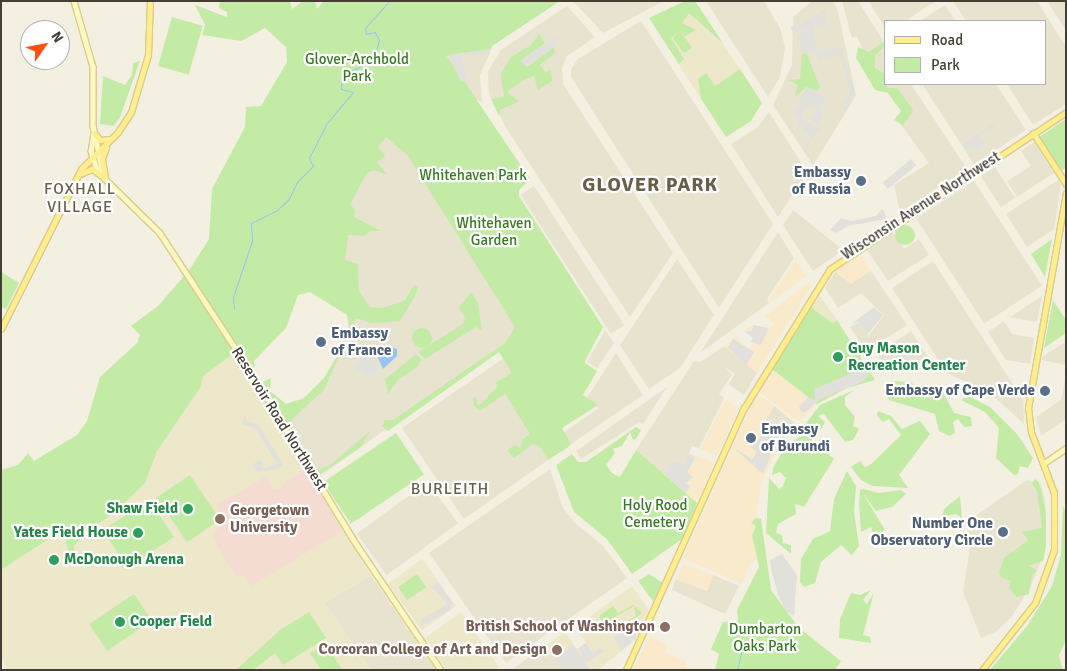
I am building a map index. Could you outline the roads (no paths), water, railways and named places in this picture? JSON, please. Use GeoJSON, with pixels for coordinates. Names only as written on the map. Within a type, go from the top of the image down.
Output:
{"type":"FeatureCollection","features":[{"type":"Feature","properties":{"kind":"main road","name":"Reservoir Road Northwest"},"geometry":{"type":"LineString","coordinates":[[74,1],[93,68],[95,157],[105,178],[160,233],[249,369],[350,536],[441,670]]}},
{"type":"Feature","properties":{"kind":"main road"},"geometry":{"type":"LineString","coordinates":[[105,178],[102,158],[112,138],[131,112],[145,66],[150,1]]}},
{"type":"Feature","properties":{"kind":"main road","name":"Wisconsin Avenue Northwest"},"geometry":{"type":"LineString","coordinates":[[626,670],[744,408],[830,269],[1066,112]]}},
{"type":"Feature","properties":{"kind":"main road"},"geometry":{"type":"LineString","coordinates":[[94,133],[100,140],[112,138]]}},
{"type":"Feature","properties":{"kind":"main road"},"geometry":{"type":"LineString","coordinates":[[1033,133],[1066,184]]}},
{"type":"Feature","properties":{"kind":"main road"},"geometry":{"type":"LineString","coordinates":[[1,329],[80,174],[112,138]]}},
{"type":"Feature","properties":{"kind":"main road"},"geometry":{"type":"LineString","coordinates":[[95,157],[106,148]]}},
{"type":"Feature","properties":{"kind":"main road"},"geometry":{"type":"LineString","coordinates":[[80,174],[92,169],[105,178]]}},
{"type":"Feature","properties":{"kind":"main road"},"geometry":{"type":"LineString","coordinates":[[1060,174],[1066,170]]}},
{"type":"Feature","properties":{"kind":"main road"},"geometry":{"type":"LineString","coordinates":[[982,670],[1028,612],[1047,576],[1056,516],[1044,463],[1031,432],[1029,405],[1066,193]]}},
{"type":"Feature","properties":{"kind":"main road"},"geometry":{"type":"LineString","coordinates":[[1044,463],[1066,448]]}},
{"type":"Feature","properties":{"kind":"water"},"geometry":{"type":"Polygon","coordinates":[[[390,347],[397,349],[397,356],[383,369],[378,358],[380,350],[390,347]]]}},
{"type":"Feature","properties":{"kind":"waterway"},"geometry":{"type":"LineString","coordinates":[[234,309],[233,297],[252,241],[251,223],[276,211],[288,200],[297,182],[313,166],[309,158],[327,123],[353,92],[341,89],[342,76],[374,59],[379,40],[375,32],[366,34],[365,28],[389,1]]}},
{"type":"Feature","properties":{"kind":"waterway"},"geometry":{"type":"LineString","coordinates":[[737,670],[743,646]]}},
{"type":"Feature","properties":{"kind":"waterway"},"geometry":{"type":"LineString","coordinates":[[1064,670],[1066,666]]}},
{"type":"Feature","properties":{"kind":"place","name":"Embassy of Russia"},"geometry":{"type":"Point","coordinates":[861,181]}},
{"type":"Feature","properties":{"kind":"place","name":"Embassy of France"},"geometry":{"type":"Point","coordinates":[321,342]}},
{"type":"Feature","properties":{"kind":"place","name":"Guy Mason Recreation Center"},"geometry":{"type":"Point","coordinates":[838,357]}},
{"type":"Feature","properties":{"kind":"place","name":"Embassy of Cape Verde"},"geometry":{"type":"Point","coordinates":[1045,391]}},
{"type":"Feature","properties":{"kind":"place","name":"Embassy of Burundi"},"geometry":{"type":"Point","coordinates":[751,438]}},
{"type":"Feature","properties":{"kind":"place","name":"Shaw Field"},"geometry":{"type":"Point","coordinates":[188,509]}},
{"type":"Feature","properties":{"kind":"place","name":"Georgetown University"},"geometry":{"type":"Point","coordinates":[220,519]}},
{"type":"Feature","properties":{"kind":"place","name":"Number One Observatory Circle"},"geometry":{"type":"Point","coordinates":[1003,532]}},
{"type":"Feature","properties":{"kind":"place","name":"Yates Field House"},"geometry":{"type":"Point","coordinates":[138,533]}},
{"type":"Feature","properties":{"kind":"place","name":"McDonough Arena"},"geometry":{"type":"Point","coordinates":[54,560]}},
{"type":"Feature","properties":{"kind":"place","name":"Cooper Field"},"geometry":{"type":"Point","coordinates":[120,622]}},
{"type":"Feature","properties":{"kind":"place","name":"British School of Washington"},"geometry":{"type":"Point","coordinates":[665,627]}},
{"type":"Feature","properties":{"kind":"place","name":"Corcoran College of Art and Design"},"geometry":{"type":"Point","coordinates":[557,650]}},
{"type":"Feature","properties":{"kind":"district","name":"GLOVER PARK"},"geometry":{"type":"Point","coordinates":[650,184]}},
{"type":"Feature","properties":{"kind":"district","name":"FOXHALL VILLAGE"},"geometry":{"type":"Point","coordinates":[80,198]}},
{"type":"Feature","properties":{"kind":"district","name":"BURLEITH"},"geometry":{"type":"Point","coordinates":[450,489]}},
{"type":"Feature","properties":{"kind":"park label","name":"Glover-Archbold Park"},"geometry":{"type":"Point","coordinates":[357,68]}},
{"type":"Feature","properties":{"kind":"park label","name":"Whitehaven Park"},"geometry":{"type":"Point","coordinates":[473,176]}},
{"type":"Feature","properties":{"kind":"park label","name":"Whitehaven Garden"},"geometry":{"type":"Point","coordinates":[494,232]}},
{"type":"Feature","properties":{"kind":"park label","name":"Holy Rood Cemetery"},"geometry":{"type":"Point","coordinates":[655,514]}},
{"type":"Feature","properties":{"kind":"park label","name":"Dumbarton Oaks Park"},"geometry":{"type":"Point","coordinates":[765,638]}}]}
